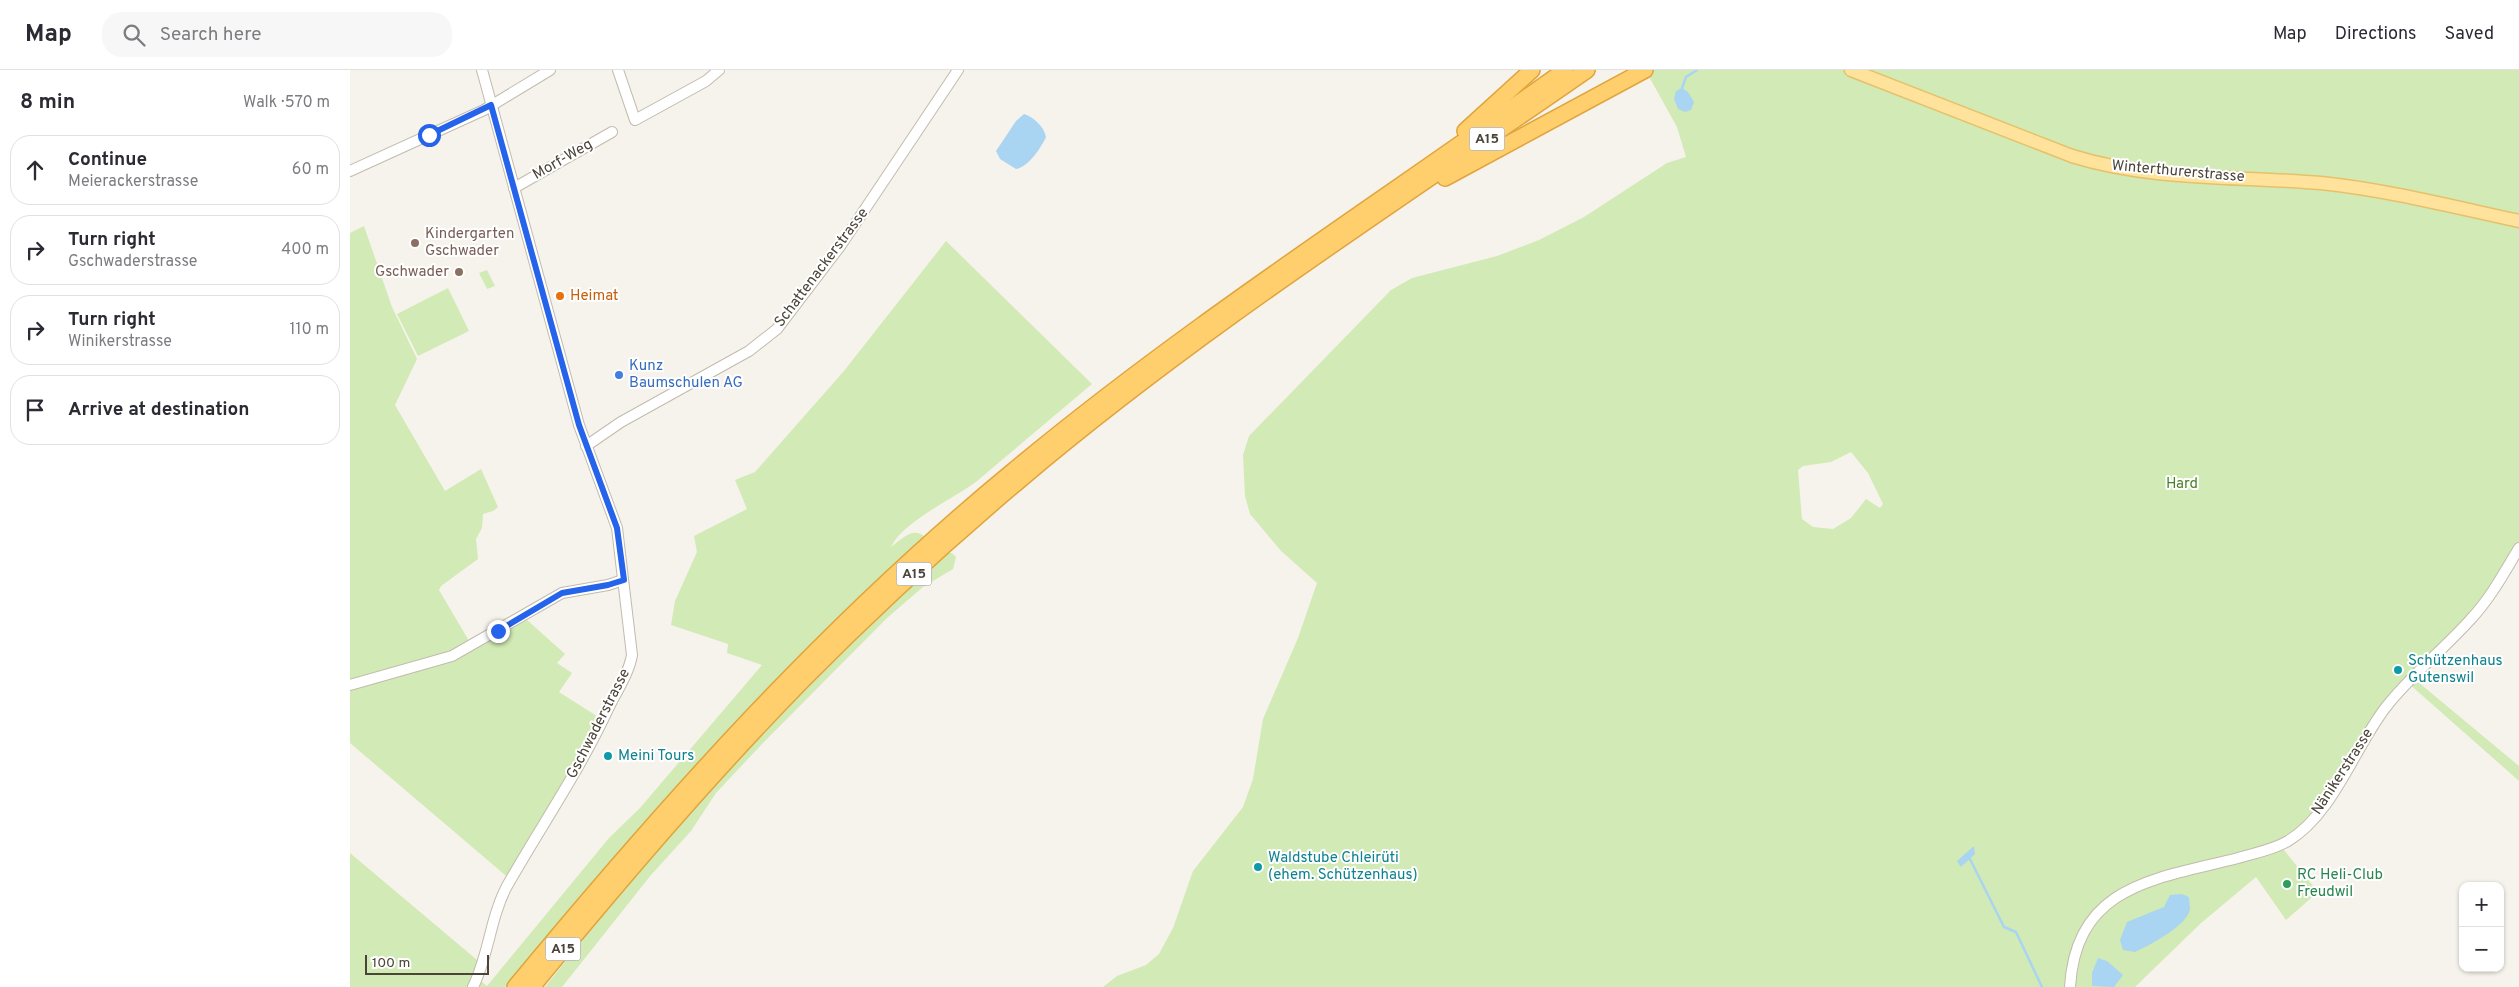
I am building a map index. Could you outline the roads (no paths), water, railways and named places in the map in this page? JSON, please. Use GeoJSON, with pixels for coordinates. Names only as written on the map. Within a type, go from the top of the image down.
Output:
{"type":"FeatureCollection","features":[{"type":"Feature","properties":{"kind":"highway"},"geometry":{"type":"LineString","coordinates":[[1412,178],[1532,70]]}},
{"type":"Feature","properties":{"kind":"highway","name":"A15"},"geometry":{"type":"LineString","coordinates":[[515,987],[712,757],[789,676],[921,550],[1012,471],[1150,362],[1285,264],[1412,178],[1565,70]]}},
{"type":"Feature","properties":{"kind":"highway","name":"A15"},"geometry":{"type":"LineString","coordinates":[[532,987],[660,835],[730,757],[830,654],[926,562],[1017,482],[1108,409],[1222,324],[1386,208],[1587,70]]}},
{"type":"Feature","properties":{"kind":"highway"},"geometry":{"type":"LineString","coordinates":[[1386,208],[1644,70]]}},
{"type":"Feature","properties":{"kind":"main road","name":"Winterthurerstrasse"},"geometry":{"type":"LineString","coordinates":[[1851,70],[2072,156],[2106,166],[2140,171],[2341,185],[2519,221]]}},
{"type":"Feature","properties":{"kind":"street","name":"Gschwaderstrasse"},"geometry":{"type":"LineString","coordinates":[[473,987],[507,887],[574,777],[629,667],[632,648],[616,523],[586,446],[482,70]]}},
{"type":"Feature","properties":{"kind":"street"},"geometry":{"type":"LineString","coordinates":[[350,171],[491,105],[550,70]]}},
{"type":"Feature","properties":{"kind":"street"},"geometry":{"type":"LineString","coordinates":[[618,70],[634,120],[706,81],[719,70]]}},
{"type":"Feature","properties":{"kind":"street","name":"Schattenackerstrasse"},"geometry":{"type":"LineString","coordinates":[[586,446],[621,422],[749,350],[777,329],[841,245],[958,70]]}},
{"type":"Feature","properties":{"kind":"street","name":"Morf-Weg"},"geometry":{"type":"LineString","coordinates":[[514,188],[612,132]]}},
{"type":"Feature","properties":{"kind":"street","name":"Nänikerstrasse"},"geometry":{"type":"LineString","coordinates":[[2070,987],[2074,954],[2081,934],[2093,917],[2108,902],[2148,883],[2280,845],[2309,824],[2329,798],[2384,709],[2407,682],[2476,614],[2519,548]]}},
{"type":"Feature","properties":{"kind":"street"},"geometry":{"type":"LineString","coordinates":[[350,685],[452,656],[562,593],[608,585],[624,580]]}},
{"type":"Feature","properties":{"kind":"water"},"geometry":{"type":"Polygon","coordinates":[[[1682,88],[1688,92],[1694,102],[1691,110],[1685,112],[1678,109],[1674,99],[1676,91],[1682,88]]]}},
{"type":"Feature","properties":{"kind":"water"},"geometry":{"type":"Polygon","coordinates":[[[1024,114],[1038,123],[1046,137],[1029,161],[1021,168],[1016,169],[1000,159],[996,151],[1016,121],[1024,114]]]}},
{"type":"Feature","properties":{"kind":"water"},"geometry":{"type":"Polygon","coordinates":[[[1974,846],[1975,854],[1961,867],[1957,861],[1974,846]]]}},
{"type":"Feature","properties":{"kind":"water"},"geometry":{"type":"Polygon","coordinates":[[[2182,894],[2189,897],[2190,909],[2182,922],[2150,945],[2135,952],[2123,950],[2120,940],[2127,922],[2164,907],[2170,895],[2182,894]]]}},
{"type":"Feature","properties":{"kind":"water"},"geometry":{"type":"Polygon","coordinates":[[[2098,958],[2107,961],[2123,975],[2114,987],[2092,986],[2092,973],[2098,958]]]}},
{"type":"Feature","properties":{"kind":"waterway"},"geometry":{"type":"LineString","coordinates":[[1682,88],[1686,77],[1697,70]]}},
{"type":"Feature","properties":{"kind":"waterway"},"geometry":{"type":"LineString","coordinates":[[1970,859],[2004,927],[2016,932],[2042,987]]}},
{"type":"Feature","properties":{"kind":"place","name":"Kindergarten Gschwader"},"geometry":{"type":"Point","coordinates":[415,243]}},
{"type":"Feature","properties":{"kind":"place","name":"Gschwader"},"geometry":{"type":"Point","coordinates":[459,272]}},
{"type":"Feature","properties":{"kind":"place","name":"Heimat"},"geometry":{"type":"Point","coordinates":[560,296]}},
{"type":"Feature","properties":{"kind":"place","name":"Kunz Baumschulen AG"},"geometry":{"type":"Point","coordinates":[619,375]}},
{"type":"Feature","properties":{"kind":"place","name":"Schützenhaus Gutenswil"},"geometry":{"type":"Point","coordinates":[2398,670]}},
{"type":"Feature","properties":{"kind":"place","name":"Meini Tours"},"geometry":{"type":"Point","coordinates":[608,756]}},
{"type":"Feature","properties":{"kind":"place","name":"Waldstube Chleirüti (ehem. Schützenhaus)"},"geometry":{"type":"Point","coordinates":[1258,867]}},
{"type":"Feature","properties":{"kind":"place","name":"RC Heli-Club Freudwil"},"geometry":{"type":"Point","coordinates":[2287,884]}},
{"type":"Feature","properties":{"kind":"park label","name":"Hard"},"geometry":{"type":"Point","coordinates":[2182,484]}}]}
